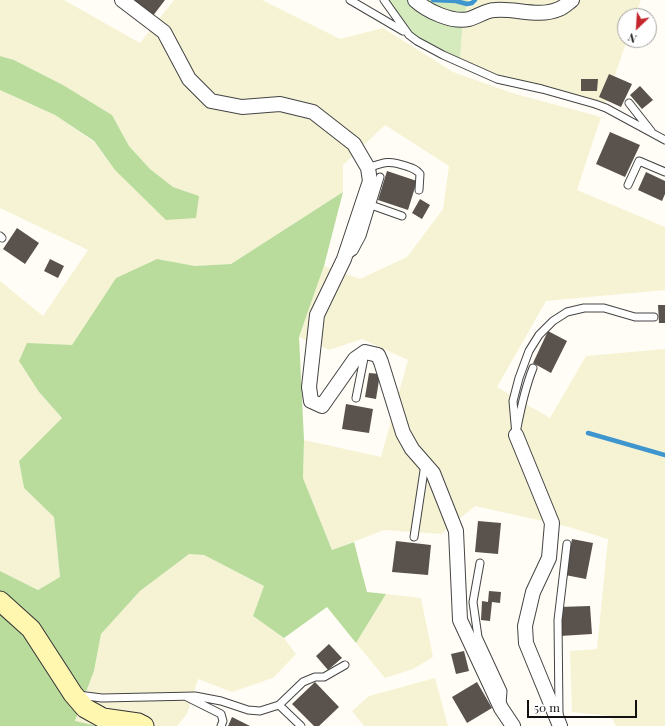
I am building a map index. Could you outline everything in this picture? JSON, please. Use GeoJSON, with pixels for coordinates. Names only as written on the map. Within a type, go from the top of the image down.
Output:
{"type":"FeatureCollection","features":[{"type":"Feature","properties":{"kind":"street"},"geometry":{"type":"LineString","coordinates":[[122,0],[164,32],[189,79],[211,101],[242,107],[280,104],[313,112],[354,144],[368,168],[370,181],[344,259],[317,315],[309,386],[311,401],[322,406],[355,359],[365,352],[378,355],[403,434],[412,449],[433,473],[456,531],[460,620],[501,708],[513,726]]}},
{"type":"Feature","properties":{"kind":"street"},"geometry":{"type":"LineString","coordinates":[[415,0],[431,11],[447,18],[467,19],[493,10],[530,13],[545,12],[559,9],[572,0]]}},
{"type":"Feature","properties":{"kind":"street"},"geometry":{"type":"LineString","coordinates":[[516,435],[552,523],[549,558],[533,592],[525,626],[526,643],[559,725]]}},
{"type":"Feature","properties":{"kind":"street"},"geometry":{"type":"LineString","coordinates":[[0,601],[31,629],[73,694],[85,708],[103,718],[138,723],[144,726]]}},
{"type":"Feature","properties":{"kind":"lane"},"geometry":{"type":"LineString","coordinates":[[350,0],[409,35],[417,42],[443,55],[497,79],[606,108],[665,140]]}},
{"type":"Feature","properties":{"kind":"lane"},"geometry":{"type":"LineString","coordinates":[[384,0],[409,35]]}},
{"type":"Feature","properties":{"kind":"lane"},"geometry":{"type":"LineString","coordinates":[[628,103],[653,134]]}},
{"type":"Feature","properties":{"kind":"lane"},"geometry":{"type":"LineString","coordinates":[[368,168],[392,161],[416,169],[420,174],[419,190]]}},
{"type":"Feature","properties":{"kind":"lane"},"geometry":{"type":"LineString","coordinates":[[628,185],[639,161],[665,172]]}},
{"type":"Feature","properties":{"kind":"lane"},"geometry":{"type":"LineString","coordinates":[[344,259],[354,251],[362,236],[380,177]]}},
{"type":"Feature","properties":{"kind":"lane"},"geometry":{"type":"LineString","coordinates":[[371,206],[402,216]]}},
{"type":"Feature","properties":{"kind":"lane"},"geometry":{"type":"LineString","coordinates":[[516,435],[513,401],[519,378],[529,351],[539,335],[553,321],[567,312],[584,308],[604,308],[635,317],[654,317]]}},
{"type":"Feature","properties":{"kind":"lane"},"geometry":{"type":"LineString","coordinates":[[356,398],[365,352]]}},
{"type":"Feature","properties":{"kind":"lane"},"geometry":{"type":"LineString","coordinates":[[516,435],[527,382],[533,368]]}},
{"type":"Feature","properties":{"kind":"lane"},"geometry":{"type":"LineString","coordinates":[[414,537],[425,464]]}},
{"type":"Feature","properties":{"kind":"lane"},"geometry":{"type":"LineString","coordinates":[[559,725],[558,620],[567,544]]}},
{"type":"Feature","properties":{"kind":"lane"},"geometry":{"type":"LineString","coordinates":[[480,563],[473,602],[478,637],[503,692],[501,708]]}},
{"type":"Feature","properties":{"kind":"lane"},"geometry":{"type":"LineString","coordinates":[[73,694],[102,698],[185,696],[208,697],[248,710],[260,711],[279,705],[303,682],[315,676],[324,677],[345,665]]}},
{"type":"Feature","properties":{"kind":"lane"},"geometry":{"type":"LineString","coordinates":[[185,696],[222,714],[223,721],[220,726]]}},
{"type":"Feature","properties":{"kind":"lane"},"geometry":{"type":"LineString","coordinates":[[279,705],[301,726]]}},
{"type":"Feature","properties":{"kind":"shaded area"},"geometry":{"type":"Polygon","coordinates":[[[0,0],[64,0],[140,43],[174,0],[262,0],[340,39],[383,28],[453,72],[512,93],[601,117],[577,190],[665,227],[665,290],[546,301],[497,387],[550,418],[586,356],[665,349],[665,726],[616,726],[611,716],[572,712],[570,651],[597,649],[608,539],[569,527],[475,506],[441,534],[384,530],[332,550],[303,478],[304,440],[381,457],[408,360],[362,339],[329,350],[299,337],[324,266],[360,279],[407,257],[443,209],[449,166],[385,125],[343,165],[343,192],[231,264],[195,266],[157,259],[116,278],[39,392],[62,418],[19,461],[24,488],[54,517],[60,577],[38,590],[0,571],[0,281],[43,316],[88,250],[0,208],[0,90],[55,115],[94,142],[115,170],[199,196],[173,187],[150,169],[129,146],[112,115],[63,85],[14,60],[0,56],[0,0]]]}},
{"type":"Feature","properties":{"kind":"shaded area"},"geometry":{"type":"Polygon","coordinates":[[[468,0],[641,0],[638,8],[617,8],[617,48],[624,48],[603,111],[552,96],[460,59],[463,20],[468,0]]]}},
{"type":"Feature","properties":{"kind":"shaded area"},"geometry":{"type":"Polygon","coordinates":[[[189,553],[204,555],[264,586],[253,616],[284,638],[296,654],[273,678],[232,692],[198,679],[187,714],[177,726],[97,726],[75,722],[94,671],[101,634],[140,591],[189,553]]]}},
{"type":"Feature","properties":{"kind":"shaded area"},"geometry":{"type":"Polygon","coordinates":[[[386,594],[421,598],[433,657],[413,669],[385,678],[356,643],[386,594]]]}},
{"type":"Feature","properties":{"kind":"shaded area"},"geometry":{"type":"Polygon","coordinates":[[[435,678],[448,726],[364,726],[352,711],[369,696],[435,678]]]}},
{"type":"Feature","properties":{"kind":"green space"},"geometry":{"type":"Polygon","coordinates":[[[386,0],[468,0],[463,20],[460,59],[431,47],[399,26],[386,0]]]}},
{"type":"Feature","properties":{"kind":"green space"},"geometry":{"type":"Polygon","coordinates":[[[0,56],[14,60],[63,85],[112,115],[129,146],[150,169],[173,187],[199,196],[196,218],[166,220],[115,170],[94,141],[55,115],[0,90],[0,56]]]}},
{"type":"Feature","properties":{"kind":"green space"},"geometry":{"type":"Polygon","coordinates":[[[343,192],[324,266],[299,337],[304,440],[303,478],[332,550],[354,542],[367,592],[386,594],[356,643],[327,607],[284,638],[253,616],[264,586],[204,555],[189,554],[140,591],[101,634],[94,671],[75,721],[97,726],[0,726],[0,571],[38,590],[60,577],[54,517],[24,488],[19,461],[62,418],[39,392],[19,361],[27,343],[72,345],[116,278],[157,259],[195,266],[231,264],[343,192]]]}},
{"type":"Feature","properties":{"kind":"building"},"geometry":{"type":"Polygon","coordinates":[[[130,0],[165,0],[152,17],[130,0]]]}},
{"type":"Feature","properties":{"kind":"building"},"geometry":{"type":"Polygon","coordinates":[[[609,74],[632,84],[621,107],[599,97],[609,74]]]}},
{"type":"Feature","properties":{"kind":"building"},"geometry":{"type":"Polygon","coordinates":[[[581,79],[598,79],[597,91],[581,91],[581,79]]]}},
{"type":"Feature","properties":{"kind":"building"},"geometry":{"type":"Polygon","coordinates":[[[640,86],[653,100],[642,109],[630,95],[640,86]]]}},
{"type":"Feature","properties":{"kind":"building"},"geometry":{"type":"Polygon","coordinates":[[[610,132],[640,145],[625,177],[596,164],[610,132]]]}},
{"type":"Feature","properties":{"kind":"building"},"geometry":{"type":"Polygon","coordinates":[[[387,171],[417,181],[408,210],[378,200],[387,171]]]}},
{"type":"Feature","properties":{"kind":"building"},"geometry":{"type":"Polygon","coordinates":[[[646,172],[665,181],[665,194],[662,201],[638,190],[646,172]]]}},
{"type":"Feature","properties":{"kind":"building"},"geometry":{"type":"Polygon","coordinates":[[[420,199],[430,205],[422,219],[412,213],[420,199]]]}},
{"type":"Feature","properties":{"kind":"building"},"geometry":{"type":"Polygon","coordinates":[[[17,228],[39,243],[25,264],[3,249],[17,228]]]}},
{"type":"Feature","properties":{"kind":"building"},"geometry":{"type":"Polygon","coordinates":[[[50,259],[64,266],[58,278],[44,271],[50,259]]]}},
{"type":"Feature","properties":{"kind":"building"},"geometry":{"type":"Polygon","coordinates":[[[658,305],[665,305],[665,323],[659,323],[658,305]]]}},
{"type":"Feature","properties":{"kind":"building"},"geometry":{"type":"Polygon","coordinates":[[[548,331],[567,341],[551,373],[533,363],[548,331]]]}},
{"type":"Feature","properties":{"kind":"building"},"geometry":{"type":"Polygon","coordinates":[[[369,373],[380,374],[376,399],[365,397],[369,373]]]}},
{"type":"Feature","properties":{"kind":"building"},"geometry":{"type":"Polygon","coordinates":[[[346,404],[373,409],[369,433],[342,429],[346,404]]]}},
{"type":"Feature","properties":{"kind":"building"},"geometry":{"type":"Polygon","coordinates":[[[478,521],[501,523],[498,554],[475,552],[478,521]]]}},
{"type":"Feature","properties":{"kind":"building"},"geometry":{"type":"Polygon","coordinates":[[[572,539],[593,543],[586,579],[565,575],[572,539]]]}},
{"type":"Feature","properties":{"kind":"building"},"geometry":{"type":"Polygon","coordinates":[[[396,541],[431,545],[428,575],[392,572],[396,541]]]}},
{"type":"Feature","properties":{"kind":"building"},"geometry":{"type":"Polygon","coordinates":[[[489,591],[501,592],[500,603],[492,602],[490,621],[481,620],[482,601],[488,602],[489,591]]]}},
{"type":"Feature","properties":{"kind":"building"},"geometry":{"type":"Polygon","coordinates":[[[590,606],[592,634],[560,636],[559,607],[590,606]]]}},
{"type":"Feature","properties":{"kind":"building"},"geometry":{"type":"Polygon","coordinates":[[[329,644],[342,658],[328,670],[316,656],[329,644]]]}},
{"type":"Feature","properties":{"kind":"building"},"geometry":{"type":"Polygon","coordinates":[[[464,651],[469,671],[456,674],[451,654],[464,651]]]}},
{"type":"Feature","properties":{"kind":"building"},"geometry":{"type":"Polygon","coordinates":[[[315,682],[339,707],[319,726],[314,726],[292,704],[315,682]]]}},
{"type":"Feature","properties":{"kind":"building"},"geometry":{"type":"Polygon","coordinates":[[[477,682],[492,708],[467,723],[452,697],[477,682]]]}},
{"type":"Feature","properties":{"kind":"building"},"geometry":{"type":"Polygon","coordinates":[[[232,717],[250,726],[228,726],[232,717]]]}},
{"type":"Feature","properties":{"kind":"waterway"},"geometry":{"type":"LineString","coordinates":[[433,0],[456,1],[467,4],[472,3],[475,0]]}},
{"type":"Feature","properties":{"kind":"waterway"},"geometry":{"type":"LineString","coordinates":[[588,433],[665,455]]}}]}
